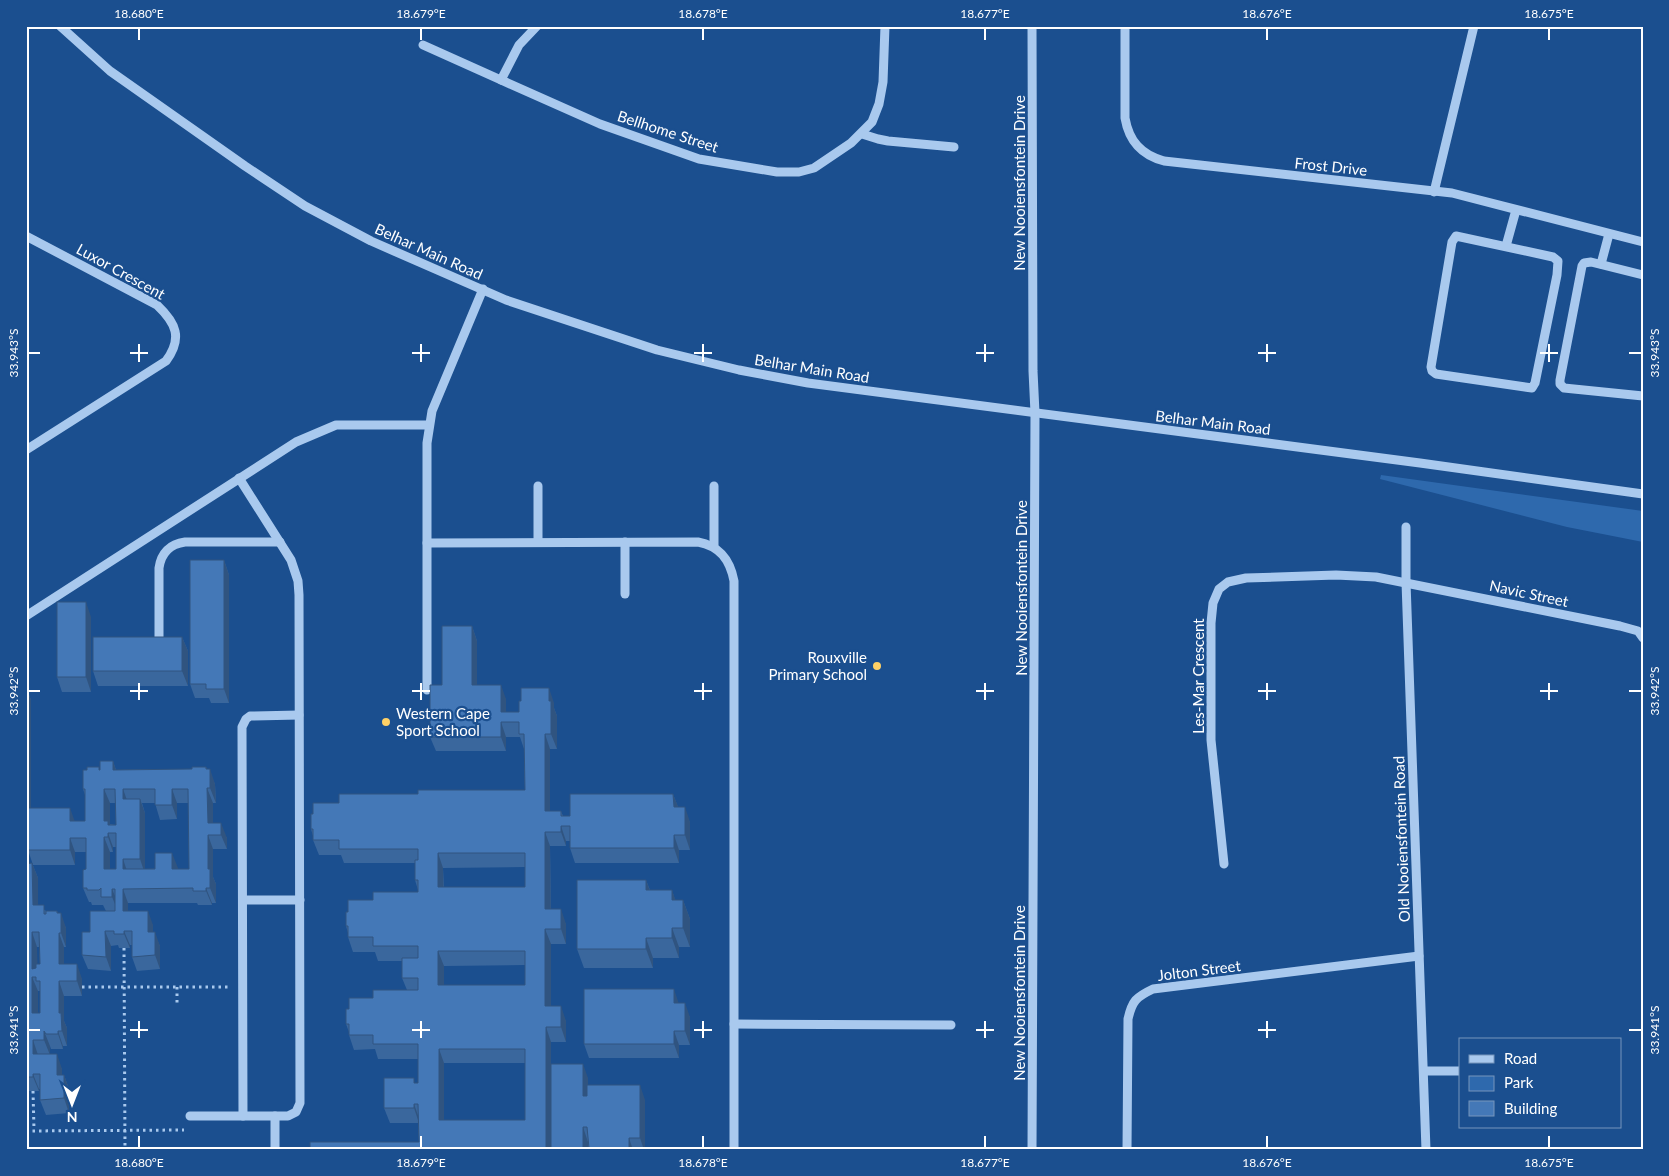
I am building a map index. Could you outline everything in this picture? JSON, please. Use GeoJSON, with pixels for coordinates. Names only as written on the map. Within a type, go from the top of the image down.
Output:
{"type":"FeatureCollection","features":[{"type":"Feature","properties":{"kind":"street","name":"Belhar Main Road"},"geometry":{"type":"LineString","coordinates":[[60,26],[110,71],[245,166],[306,206],[371,241],[506,300],[657,350],[694,360],[808,382],[1411,461],[1643,494]]}},
{"type":"Feature","properties":{"kind":"street"},"geometry":{"type":"LineString","coordinates":[[501,80],[519,45],[536,26]]}},
{"type":"Feature","properties":{"kind":"street","name":"Bellhome Street"},"geometry":{"type":"LineString","coordinates":[[423,44],[600,124],[698,159],[778,172],[799,172],[814,168],[851,143],[872,122],[879,104],[883,82],[884,26]]}},
{"type":"Feature","properties":{"kind":"street","name":"New Nooiensfontein Drive"},"geometry":{"type":"LineString","coordinates":[[1032,26],[1033,371],[1036,413],[1032,1150]]}},
{"type":"Feature","properties":{"kind":"street","name":"Frost Drive"},"geometry":{"type":"LineString","coordinates":[[1125,26],[1124,118],[1126,129],[1131,139],[1146,154],[1164,161],[1452,193],[1643,242]]}},
{"type":"Feature","properties":{"kind":"street"},"geometry":{"type":"LineString","coordinates":[[1434,192],[1474,26]]}},
{"type":"Feature","properties":{"kind":"street"},"geometry":{"type":"LineString","coordinates":[[862,134],[888,141],[954,147]]}},
{"type":"Feature","properties":{"kind":"street"},"geometry":{"type":"LineString","coordinates":[[1506,246],[1516,210]]}},
{"type":"Feature","properties":{"kind":"street"},"geometry":{"type":"LineString","coordinates":[[1601,264],[1609,234]]}},
{"type":"Feature","properties":{"kind":"street","name":"Luxor Crescent"},"geometry":{"type":"LineString","coordinates":[[26,236],[157,305],[165,312],[176,330],[176,345],[166,361],[26,450]]}},
{"type":"Feature","properties":{"kind":"street"},"geometry":{"type":"LineString","coordinates":[[1460,236],[1506,246],[1553,257],[1558,261],[1557,275],[1534,386],[1529,389],[1436,374],[1432,371],[1431,367],[1453,238],[1460,236]]}},
{"type":"Feature","properties":{"kind":"street"},"geometry":{"type":"LineString","coordinates":[[1643,275],[1601,264],[1584,263],[1560,384],[1564,388],[1643,396]]}},
{"type":"Feature","properties":{"kind":"street"},"geometry":{"type":"LineString","coordinates":[[427,690],[427,443],[429,425],[436,398],[482,289]]}},
{"type":"Feature","properties":{"kind":"street"},"geometry":{"type":"LineString","coordinates":[[26,616],[296,442],[336,425],[429,425]]}},
{"type":"Feature","properties":{"kind":"street"},"geometry":{"type":"LineString","coordinates":[[190,1116],[292,1115],[299,1108],[300,1103],[298,581],[291,560],[240,478]]}},
{"type":"Feature","properties":{"kind":"street"},"geometry":{"type":"LineString","coordinates":[[538,486],[538,542]]}},
{"type":"Feature","properties":{"kind":"street"},"geometry":{"type":"LineString","coordinates":[[714,486],[714,547]]}},
{"type":"Feature","properties":{"kind":"street","name":"Old Nooiensfontein Road"},"geometry":{"type":"LineString","coordinates":[[1406,527],[1406,582],[1426,1150]]}},
{"type":"Feature","properties":{"kind":"street"},"geometry":{"type":"LineString","coordinates":[[159,640],[159,568],[166,550],[185,542],[280,542]]}},
{"type":"Feature","properties":{"kind":"street"},"geometry":{"type":"LineString","coordinates":[[427,542],[698,542],[714,547],[729,563],[734,581],[734,1150]]}},
{"type":"Feature","properties":{"kind":"street"},"geometry":{"type":"LineString","coordinates":[[625,542],[625,594]]}},
{"type":"Feature","properties":{"kind":"street","name":"Les-Mar Crescent"},"geometry":{"type":"LineString","coordinates":[[1224,864],[1211,740],[1211,623],[1213,603],[1219,589],[1228,582],[1246,578],[1336,575],[1376,577],[1406,582]]}},
{"type":"Feature","properties":{"kind":"street","name":"Navic Street"},"geometry":{"type":"LineString","coordinates":[[1406,582],[1620,626],[1638,632],[1643,638]]}},
{"type":"Feature","properties":{"kind":"street"},"geometry":{"type":"LineString","coordinates":[[243,1116],[244,722],[250,716],[255,715],[299,715]]}},
{"type":"Feature","properties":{"kind":"street"},"geometry":{"type":"LineString","coordinates":[[243,900],[300,900]]}},
{"type":"Feature","properties":{"kind":"street","name":"Jolton Street"},"geometry":{"type":"LineString","coordinates":[[1127,1150],[1128,1019],[1131,1007],[1139,996],[1153,989],[1419,956]]}},
{"type":"Feature","properties":{"kind":"street"},"geometry":{"type":"LineString","coordinates":[[734,1024],[951,1025]]}},
{"type":"Feature","properties":{"kind":"street"},"geometry":{"type":"LineString","coordinates":[[1424,1071],[1459,1071]]}},
{"type":"Feature","properties":{"kind":"street"},"geometry":{"type":"LineString","coordinates":[[275,1116],[275,1150]]}},
{"type":"Feature","properties":{"kind":"path"},"geometry":{"type":"LineString","coordinates":[[124,948],[125,1150]]}},
{"type":"Feature","properties":{"kind":"path"},"geometry":{"type":"LineString","coordinates":[[82,987],[243,987]]}},
{"type":"Feature","properties":{"kind":"path"},"geometry":{"type":"LineString","coordinates":[[177,987],[178,1005]]}},
{"type":"Feature","properties":{"kind":"path"},"geometry":{"type":"LineString","coordinates":[[33,1091],[34,1130]]}},
{"type":"Feature","properties":{"kind":"path"},"geometry":{"type":"LineString","coordinates":[[26,1130],[185,1130]]}},
{"type":"Feature","properties":{"kind":"green space"},"geometry":{"type":"Polygon","coordinates":[[[1381,475],[1643,511],[1643,542],[1567,527],[1380,479],[1381,475]]]}},
{"type":"Feature","properties":{"kind":"building"},"geometry":{"type":"Polygon","coordinates":[[[190,560],[224,560],[224,689],[206,689],[206,684],[190,684],[190,560]]]}},
{"type":"Feature","properties":{"kind":"building"},"geometry":{"type":"Polygon","coordinates":[[[57,602],[86,602],[86,677],[57,677],[57,602]]]}},
{"type":"Feature","properties":{"kind":"building"},"geometry":{"type":"Polygon","coordinates":[[[442,626],[472,626],[472,685],[501,685],[501,712],[519,712],[521,688],[549,688],[551,734],[545,734],[545,811],[561,811],[561,816],[570,816],[570,794],[673,794],[674,807],[685,807],[685,835],[674,835],[674,848],[570,848],[570,826],[561,826],[561,832],[545,832],[545,909],[561,909],[561,929],[545,929],[545,1006],[561,1006],[561,1027],[546,1027],[546,1150],[310,1150],[310,1142],[419,1142],[418,1104],[414,1104],[414,1108],[384,1108],[384,1078],[414,1078],[414,1083],[418,1083],[418,1044],[373,1044],[373,1035],[349,1035],[349,1024],[346,1024],[346,1009],[349,1009],[349,998],[373,998],[373,990],[418,990],[418,978],[402,978],[402,958],[418,958],[418,946],[373,946],[373,937],[348,937],[346,912],[348,912],[348,900],[373,900],[373,892],[418,892],[418,880],[415,880],[415,860],[418,860],[418,849],[339,849],[339,840],[313,840],[311,814],[313,814],[313,803],[339,803],[339,794],[418,794],[418,790],[525,790],[524,734],[519,734],[519,722],[501,722],[501,737],[430,737],[430,685],[442,685],[442,626]],[[438,853],[438,887],[525,887],[525,853],[438,853]],[[438,951],[438,985],[525,985],[525,951],[438,951]],[[439,1049],[439,1120],[525,1120],[525,1049],[439,1049]]]}},
{"type":"Feature","properties":{"kind":"building"},"geometry":{"type":"Polygon","coordinates":[[[93,637],[182,637],[182,671],[93,671],[93,637]]]}},
{"type":"Feature","properties":{"kind":"building"},"geometry":{"type":"Polygon","coordinates":[[[100,761],[113,761],[113,770],[192,769],[192,767],[206,767],[206,769],[210,769],[210,788],[207,788],[208,823],[221,823],[221,835],[208,835],[210,888],[206,888],[206,891],[193,891],[193,888],[123,889],[123,911],[148,911],[148,932],[155,932],[155,955],[132,957],[132,931],[124,931],[124,934],[114,934],[114,931],[105,931],[106,957],[82,955],[82,932],[90,932],[90,911],[115,911],[115,889],[112,889],[112,897],[101,897],[101,888],[99,890],[87,890],[87,888],[83,888],[83,870],[86,869],[86,838],[70,838],[70,850],[28,850],[26,822],[28,822],[28,808],[70,808],[70,821],[85,821],[83,770],[87,770],[87,767],[99,767],[100,770],[100,761]],[[104,789],[104,821],[108,821],[108,825],[116,825],[115,789],[104,789]],[[123,789],[123,799],[140,799],[140,859],[123,859],[123,869],[155,869],[155,853],[172,853],[172,869],[189,869],[188,789],[172,789],[172,805],[155,805],[155,789],[123,789]],[[108,833],[108,837],[104,837],[104,869],[116,869],[116,833],[108,833]]]}},
{"type":"Feature","properties":{"kind":"building"},"geometry":{"type":"Polygon","coordinates":[[[32,863],[33,905],[44,905],[44,914],[46,914],[46,911],[61,913],[59,964],[77,964],[77,981],[59,981],[59,1013],[61,1013],[62,1031],[58,1031],[58,1034],[46,1034],[44,1031],[44,1040],[33,1040],[33,1054],[57,1054],[57,1075],[64,1075],[64,1098],[40,1100],[40,1074],[26,1077],[26,864],[32,863]],[[32,932],[32,969],[36,968],[36,964],[40,964],[39,932],[32,932]],[[32,977],[32,1013],[40,1013],[40,981],[36,981],[36,977],[32,977]]]}},
{"type":"Feature","properties":{"kind":"building"},"geometry":{"type":"Polygon","coordinates":[[[577,880],[646,880],[646,890],[672,890],[672,900],[683,900],[683,928],[672,928],[672,938],[646,938],[646,949],[577,949],[577,880]]]}},
{"type":"Feature","properties":{"kind":"building"},"geometry":{"type":"Polygon","coordinates":[[[584,989],[674,989],[674,1003],[685,1003],[685,1031],[674,1031],[674,1044],[584,1044],[584,989]]]}},
{"type":"Feature","properties":{"kind":"building"},"geometry":{"type":"Polygon","coordinates":[[[551,1064],[583,1064],[583,1096],[587,1096],[587,1085],[640,1085],[640,1138],[629,1138],[629,1148],[649,1148],[649,1150],[551,1150],[551,1064]],[[583,1127],[583,1148],[589,1148],[587,1127],[583,1127]]]}},
{"type":"Feature","properties":{"kind":"place","name":"Rouxville Primary School"},"geometry":{"type":"Point","coordinates":[877,666]}},
{"type":"Feature","properties":{"kind":"place","name":"Western Cape Sport School"},"geometry":{"type":"Point","coordinates":[386,722]}}]}
